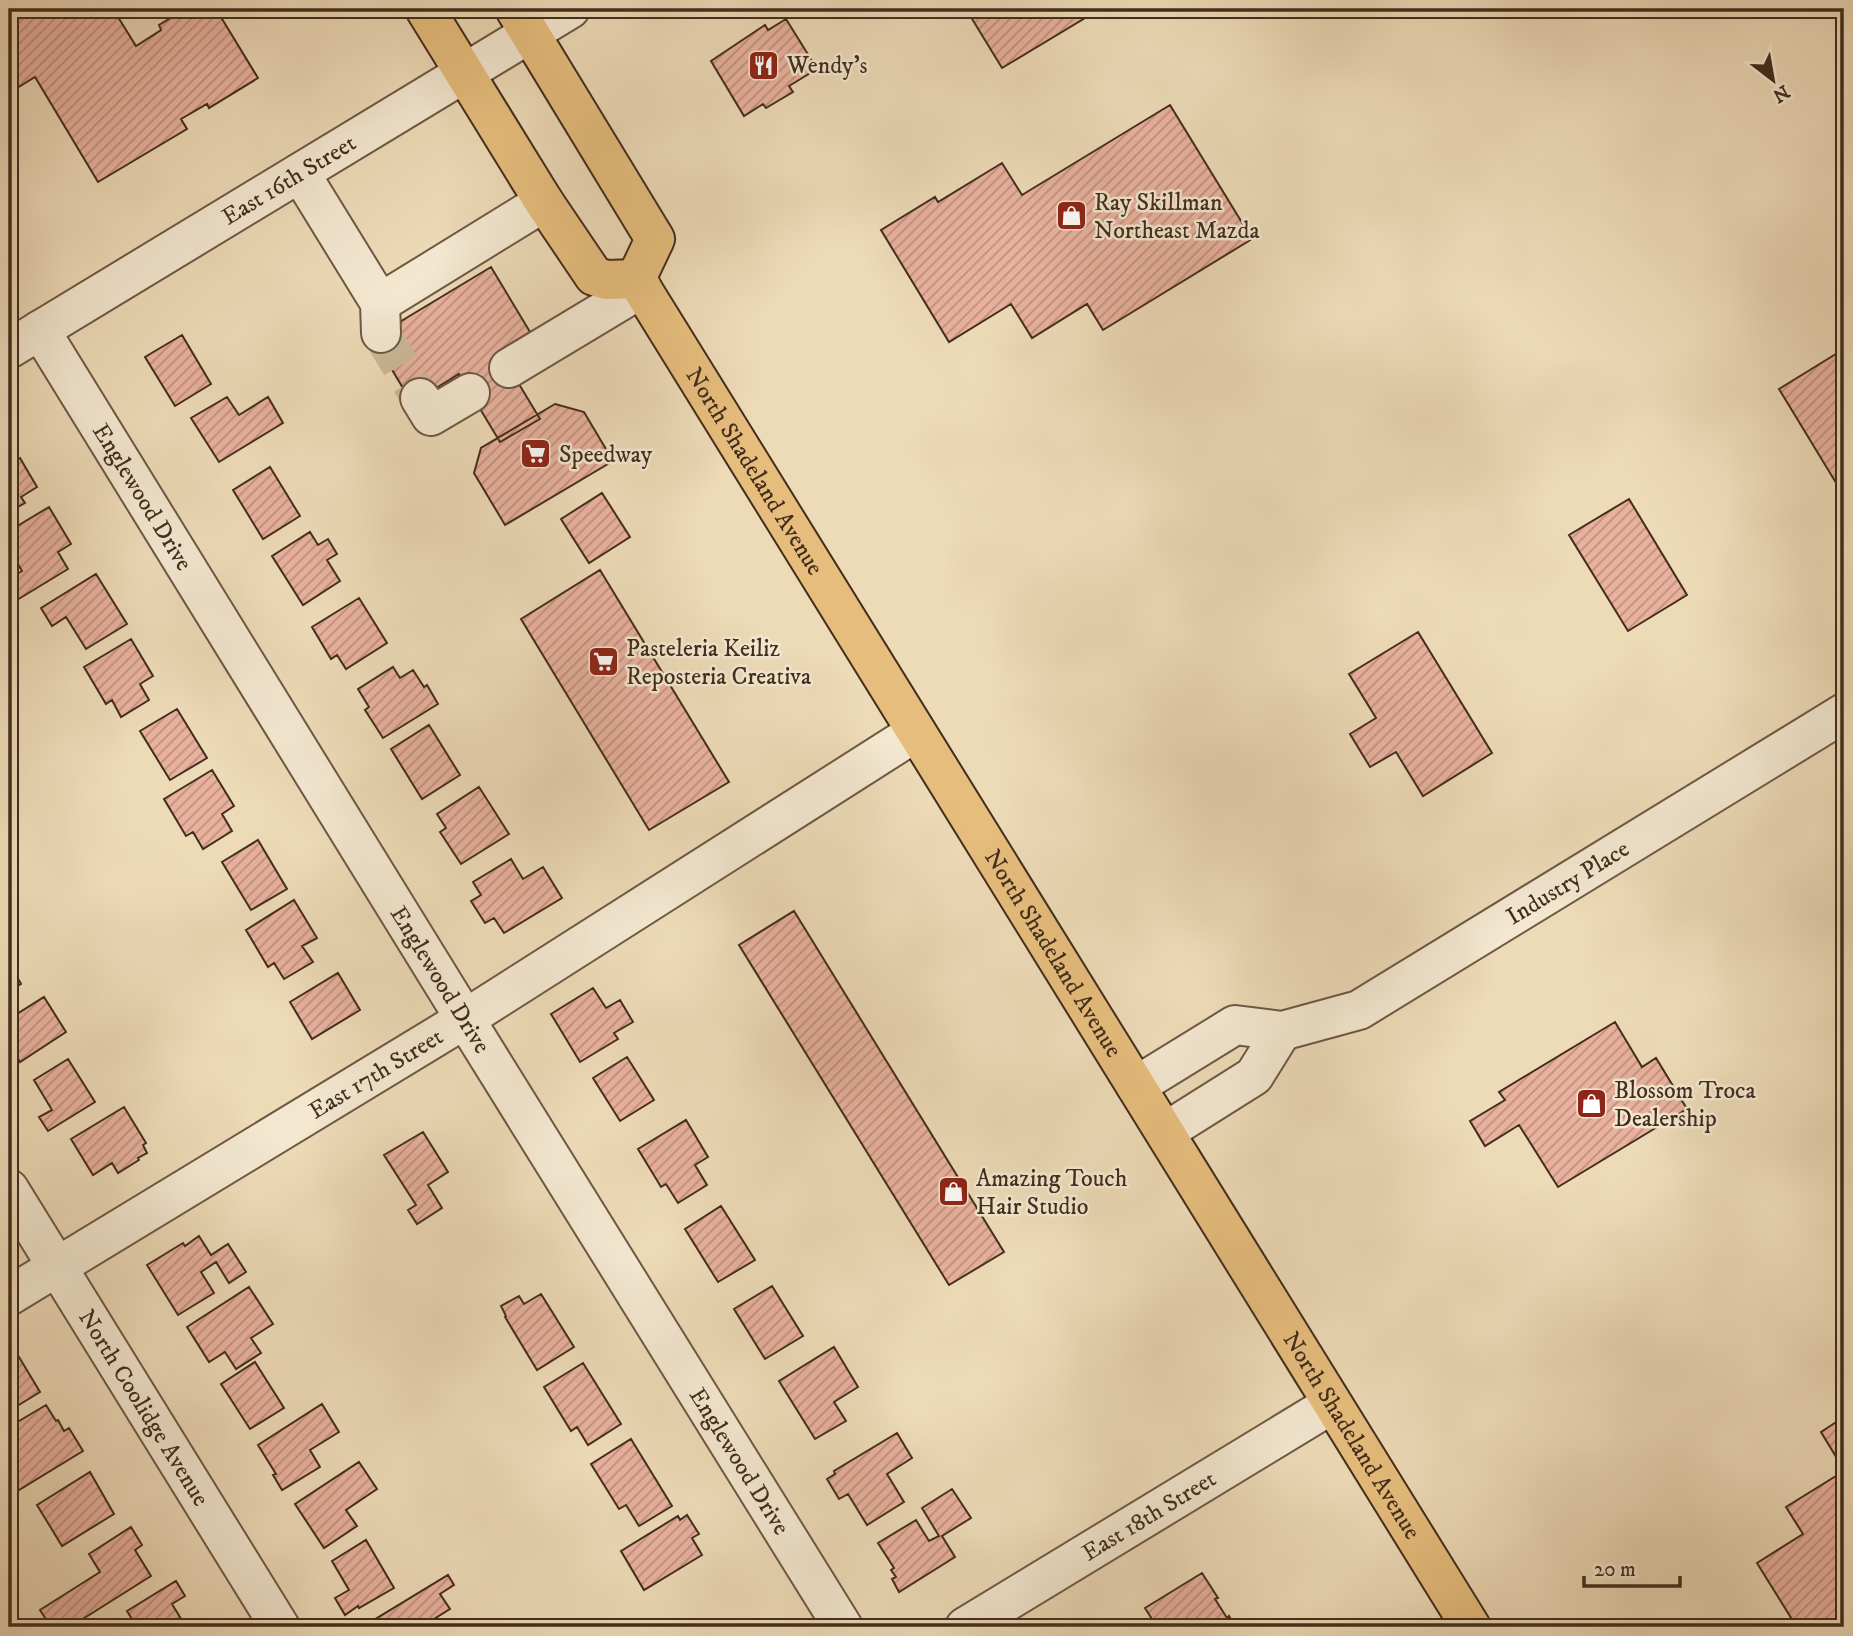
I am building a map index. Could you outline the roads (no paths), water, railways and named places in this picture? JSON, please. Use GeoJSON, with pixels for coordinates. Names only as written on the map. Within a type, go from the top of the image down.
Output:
{"type":"FeatureCollection","features":[{"type":"Feature","properties":{"kind":"main road"},"geometry":{"type":"LineString","coordinates":[[425,9],[544,202],[594,276],[606,280],[639,283],[655,239],[522,21]]}},
{"type":"Feature","properties":{"kind":"main road","name":"North Shadeland Avenue"},"geometry":{"type":"LineString","coordinates":[[639,283],[1471,1627]]}},
{"type":"Feature","properties":{"kind":"street","name":"East 16th Street"},"geometry":{"type":"LineString","coordinates":[[24,339],[464,73],[522,21],[569,9]]}},
{"type":"Feature","properties":{"kind":"street"},"geometry":{"type":"LineString","coordinates":[[300,173],[381,318],[544,202]]}},
{"type":"Feature","properties":{"kind":"street"},"geometry":{"type":"LineString","coordinates":[[509,369],[639,283]]}},
{"type":"Feature","properties":{"kind":"street","name":"Englewood Drive"},"geometry":{"type":"LineString","coordinates":[[24,339],[465,1019],[843,1627]]}},
{"type":"Feature","properties":{"kind":"street"},"geometry":{"type":"LineString","coordinates":[[420,398],[431,416],[470,393]]}},
{"type":"Feature","properties":{"kind":"street","name":"Industry Place"},"geometry":{"type":"LineString","coordinates":[[1136,1086],[1235,1025],[1282,1031],[1359,1010],[1844,713]]}},
{"type":"Feature","properties":{"kind":"street","name":"East 17th Street"},"geometry":{"type":"LineString","coordinates":[[9,1296],[465,1019],[916,732]]}},
{"type":"Feature","properties":{"kind":"street"},"geometry":{"type":"LineString","coordinates":[[1166,1132],[1254,1076],[1282,1031]]}},
{"type":"Feature","properties":{"kind":"street","name":"North Coolidge Avenue"},"geometry":{"type":"LineString","coordinates":[[9,1189],[280,1627]]}},
{"type":"Feature","properties":{"kind":"street","name":"East 18th Street"},"geometry":{"type":"LineString","coordinates":[[965,1627],[1332,1404]]}},
{"type":"Feature","properties":{"kind":"tunnel"},"geometry":{"type":"LineString","coordinates":[[381,333],[420,398]]}},
{"type":"Feature","properties":{"kind":"place","name":"Wendy's"},"geometry":{"type":"Point","coordinates":[764,65]}},
{"type":"Feature","properties":{"kind":"place","name":"Ray Skillman Northeast Mazda"},"geometry":{"type":"Point","coordinates":[1071,216]}},
{"type":"Feature","properties":{"kind":"place","name":"Speedway"},"geometry":{"type":"Point","coordinates":[536,454]}},
{"type":"Feature","properties":{"kind":"place","name":"Pasteleria Keiliz Reposteria Creativa"},"geometry":{"type":"Point","coordinates":[603,662]}},
{"type":"Feature","properties":{"kind":"place","name":"Blossom Troca Dealership"},"geometry":{"type":"Point","coordinates":[1591,1104]}},
{"type":"Feature","properties":{"kind":"place","name":"Amazing Touch Hair Studio"},"geometry":{"type":"Point","coordinates":[953,1192]}}]}
